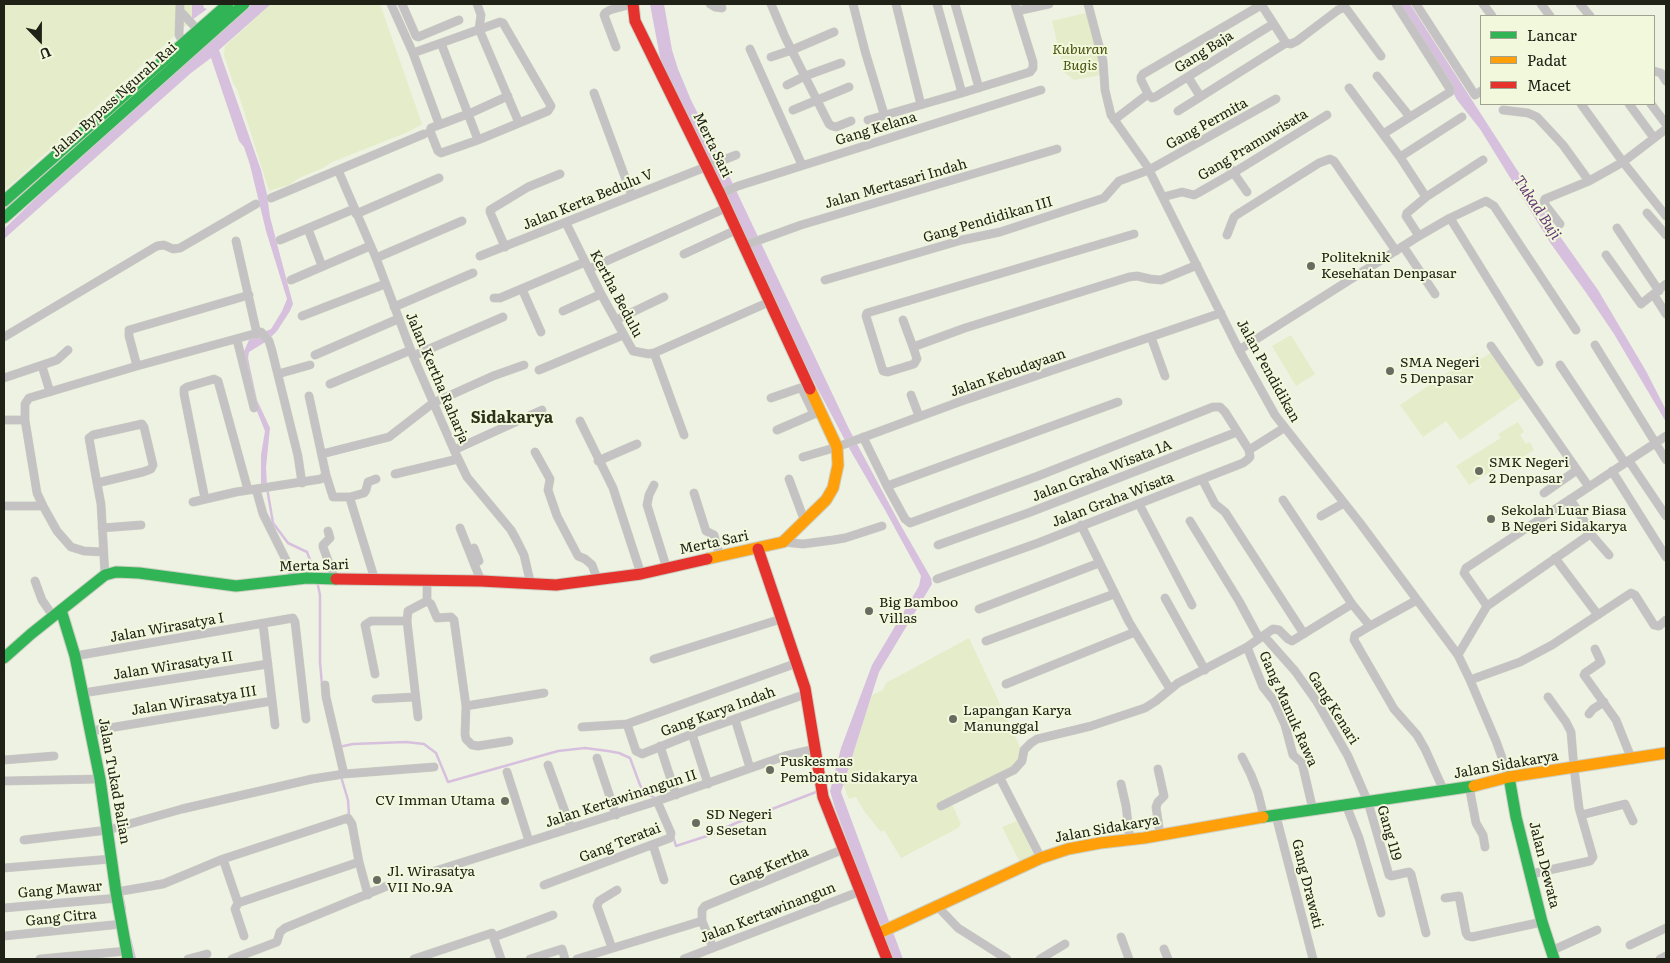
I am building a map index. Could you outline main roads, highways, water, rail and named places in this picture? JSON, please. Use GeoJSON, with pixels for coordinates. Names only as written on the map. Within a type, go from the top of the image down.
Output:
{"type":"FeatureCollection","features":[{"type":"Feature","properties":{"kind":"main road","name":"Jalan Bypass Ngurah Rai"},"geometry":{"type":"LineString","coordinates":[[4,218],[200,33],[216,14],[228,4]]}},
{"type":"Feature","properties":{"kind":"main road","name":"Jalan Bypass Ngurah Rai"},"geometry":{"type":"LineString","coordinates":[[4,201],[184,42],[200,33],[219,26],[244,4]]}},
{"type":"Feature","properties":{"kind":"main road","name":"Merta Sari"},"geometry":{"type":"LineString","coordinates":[[57,613],[105,575],[116,572],[139,573],[236,586],[301,579],[427,580],[556,586],[598,581],[667,569],[783,542],[826,500],[833,488],[841,446],[819,414],[745,246],[726,208],[721,193],[635,21],[632,4]]}},
{"type":"Feature","properties":{"kind":"main road"},"geometry":{"type":"LineString","coordinates":[[758,549],[806,694],[822,792],[879,933],[887,959]]}},
{"type":"Feature","properties":{"kind":"main road"},"geometry":{"type":"LineString","coordinates":[[4,658],[57,613]]}},
{"type":"Feature","properties":{"kind":"main road","name":"Jalan Tukad Balian"},"geometry":{"type":"LineString","coordinates":[[57,613],[75,656],[83,693],[100,779],[127,955]]}},
{"type":"Feature","properties":{"kind":"main road","name":"Jalan Sidakarya"},"geometry":{"type":"LineString","coordinates":[[879,933],[1041,858],[1083,846],[1444,791],[1509,776],[1632,760],[1666,753]]}},
{"type":"Feature","properties":{"kind":"main road","name":"Jalan Dewata"},"geometry":{"type":"LineString","coordinates":[[1509,776],[1516,817],[1552,957]]}},
{"type":"Feature","properties":{"kind":"water"},"geometry":{"type":"Polygon","coordinates":[[[192,4],[203,4],[204,8],[207,9],[192,20],[192,4]]]}},
{"type":"Feature","properties":{"kind":"water"},"geometry":{"type":"Polygon","coordinates":[[[252,4],[271,4],[219,50],[261,170],[270,217],[293,304],[277,331],[267,341],[249,352],[248,358],[257,400],[270,428],[266,467],[267,485],[261,485],[261,455],[265,431],[254,404],[244,351],[249,340],[271,329],[287,299],[266,231],[250,165],[244,147],[239,141],[211,58],[191,73],[4,239],[4,229],[37,197],[252,4]]]}},
{"type":"Feature","properties":{"kind":"water"},"geometry":{"type":"Polygon","coordinates":[[[650,4],[664,4],[672,50],[691,100],[734,186],[849,429],[931,578],[932,584],[879,672],[841,792],[903,959],[892,959],[830,791],[841,748],[872,665],[919,586],[921,576],[849,448],[803,361],[662,68],[650,4]]]}},
{"type":"Feature","properties":{"kind":"water","name":"Tukad Buji"},"geometry":{"type":"Polygon","coordinates":[[[1397,4],[1410,4],[1559,235],[1598,290],[1646,371],[1666,410],[1666,422],[1614,334],[1551,244],[1480,129],[1457,100],[1446,79],[1397,4]]]}},
{"type":"Feature","properties":{"kind":"waterway"},"geometry":{"type":"LineString","coordinates":[[267,488],[273,523],[288,543],[307,552],[316,576]]}},
{"type":"Feature","properties":{"kind":"waterway"},"geometry":{"type":"LineString","coordinates":[[317,581],[320,595],[322,685]]}},
{"type":"Feature","properties":{"kind":"waterway"},"geometry":{"type":"LineString","coordinates":[[339,747],[353,744],[406,742],[424,744],[436,753],[448,782],[558,751],[585,748],[608,751],[630,758],[644,792],[657,799]]}},
{"type":"Feature","properties":{"kind":"waterway"},"geometry":{"type":"LineString","coordinates":[[342,780],[348,800],[349,815],[347,816]]}},
{"type":"Feature","properties":{"kind":"waterway"},"geometry":{"type":"LineString","coordinates":[[673,836],[676,846],[710,835],[816,792]]}},
{"type":"Feature","properties":{"kind":"waterway"},"geometry":{"type":"LineString","coordinates":[[154,882],[166,880]]}},
{"type":"Feature","properties":{"kind":"waterway"},"geometry":{"type":"LineString","coordinates":[[122,895],[125,909]]}},
{"type":"Feature","properties":{"kind":"waterway"},"geometry":{"type":"LineString","coordinates":[[130,939],[135,959]]}},
{"type":"Feature","properties":{"kind":"place","name":"Politeknik Kesehatan Denpasar"},"geometry":{"type":"Point","coordinates":[1311,266]}},
{"type":"Feature","properties":{"kind":"place","name":"SMA Negeri 5 Denpasar"},"geometry":{"type":"Point","coordinates":[1390,371]}},
{"type":"Feature","properties":{"kind":"place","name":"SMK Negeri 2 Denpasar"},"geometry":{"type":"Point","coordinates":[1479,471]}},
{"type":"Feature","properties":{"kind":"place","name":"Sekolah Luar Biasa B Negeri Sidakarya"},"geometry":{"type":"Point","coordinates":[1491,519]}},
{"type":"Feature","properties":{"kind":"place","name":"Big Bamboo Villas"},"geometry":{"type":"Point","coordinates":[869,611]}},
{"type":"Feature","properties":{"kind":"place","name":"Lapangan Karya Manunggal"},"geometry":{"type":"Point","coordinates":[953,719]}},
{"type":"Feature","properties":{"kind":"place","name":"Puskesmas Pembantu Sidakarya"},"geometry":{"type":"Point","coordinates":[770,770]}},
{"type":"Feature","properties":{"kind":"place","name":"CV Imman Utama"},"geometry":{"type":"Point","coordinates":[505,801]}},
{"type":"Feature","properties":{"kind":"place","name":"SD Negeri 9 Sesetan"},"geometry":{"type":"Point","coordinates":[696,823]}},
{"type":"Feature","properties":{"kind":"place","name":"Jl. Wirasatya VII No.9A"},"geometry":{"type":"Point","coordinates":[377,880]}},
{"type":"Feature","properties":{"kind":"district","name":"Sidakarya"},"geometry":{"type":"Point","coordinates":[512,418]}},
{"type":"Feature","properties":{"kind":"park label","name":"Kuburan Bugis"},"geometry":{"type":"Point","coordinates":[1080,58]}}]}
